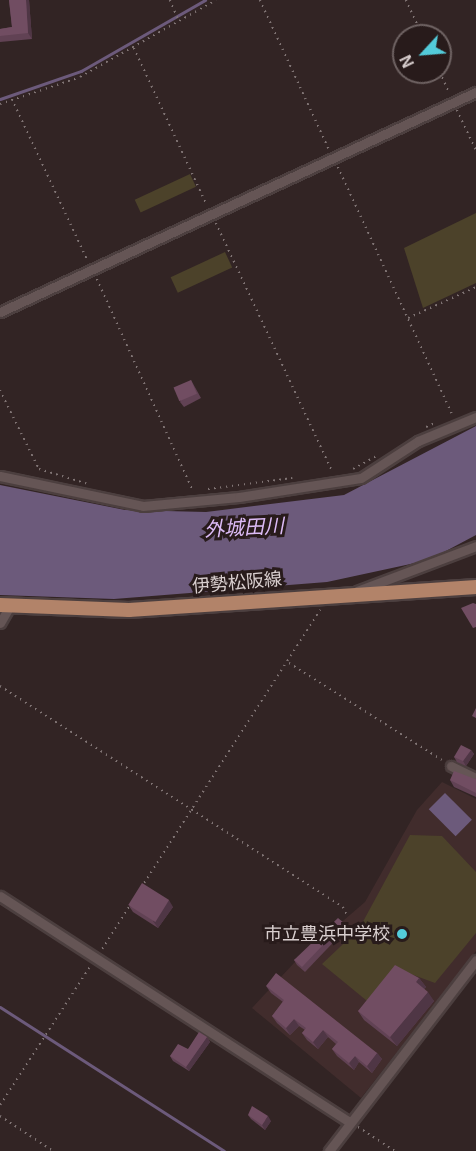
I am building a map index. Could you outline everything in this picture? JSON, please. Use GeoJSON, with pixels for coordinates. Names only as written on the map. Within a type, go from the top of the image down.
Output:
{"type":"FeatureCollection","features":[{"type":"Feature","properties":{"kind":"main road","name":"伊勢松阪線"},"geometry":{"type":"LineString","coordinates":[[5,606],[129,610],[357,591],[476,587]]}},
{"type":"Feature","properties":{"kind":"street"},"geometry":{"type":"LineString","coordinates":[[0,312],[476,92]]}},
{"type":"Feature","properties":{"kind":"street"},"geometry":{"type":"LineString","coordinates":[[0,476],[143,506],[239,497],[361,478],[418,441],[476,417]]}},
{"type":"Feature","properties":{"kind":"street"},"geometry":{"type":"LineString","coordinates":[[357,591],[476,546]]}},
{"type":"Feature","properties":{"kind":"street"},"geometry":{"type":"LineString","coordinates":[[0,623],[5,606]]}},
{"type":"Feature","properties":{"kind":"street"},"geometry":{"type":"LineString","coordinates":[[451,766],[476,778]]}},
{"type":"Feature","properties":{"kind":"street"},"geometry":{"type":"LineString","coordinates":[[0,896],[348,1121]]}},
{"type":"Feature","properties":{"kind":"street"},"geometry":{"type":"LineString","coordinates":[[329,1151],[348,1121],[476,960]]}},
{"type":"Feature","properties":{"kind":"path"},"geometry":{"type":"LineString","coordinates":[[170,0],[179,21]]}},
{"type":"Feature","properties":{"kind":"path"},"geometry":{"type":"LineString","coordinates":[[0,104],[80,77],[216,0]]}},
{"type":"Feature","properties":{"kind":"path"},"geometry":{"type":"LineString","coordinates":[[260,0],[457,426]]}},
{"type":"Feature","properties":{"kind":"path"},"geometry":{"type":"LineString","coordinates":[[406,0],[417,24]]}},
{"type":"Feature","properties":{"kind":"path"},"geometry":{"type":"LineString","coordinates":[[134,48],[332,473],[321,474]]}},
{"type":"Feature","properties":{"kind":"path"},"geometry":{"type":"LineString","coordinates":[[446,84],[476,150]]}},
{"type":"Feature","properties":{"kind":"path"},"geometry":{"type":"LineString","coordinates":[[12,99],[193,491]]}},
{"type":"Feature","properties":{"kind":"path"},"geometry":{"type":"LineString","coordinates":[[407,318],[476,286]]}},
{"type":"Feature","properties":{"kind":"path"},"geometry":{"type":"LineString","coordinates":[[0,390],[39,470],[98,486]]}},
{"type":"Feature","properties":{"kind":"path"},"geometry":{"type":"LineString","coordinates":[[182,492],[297,477]]}},
{"type":"Feature","properties":{"kind":"path"},"geometry":{"type":"LineString","coordinates":[[141,889],[330,594]]}},
{"type":"Feature","properties":{"kind":"path"},"geometry":{"type":"LineString","coordinates":[[288,662],[451,766]]}},
{"type":"Feature","properties":{"kind":"path"},"geometry":{"type":"LineString","coordinates":[[0,686],[343,907],[348,917]]}},
{"type":"Feature","properties":{"kind":"path"},"geometry":{"type":"LineString","coordinates":[[0,1105],[134,899]]}},
{"type":"Feature","properties":{"kind":"path"},"geometry":{"type":"LineString","coordinates":[[0,1116],[53,1151]]}},
{"type":"Feature","properties":{"kind":"path"},"geometry":{"type":"LineString","coordinates":[[348,1121],[395,1151]]}},
{"type":"Feature","properties":{"kind":"shaded area"},"geometry":{"type":"Polygon","coordinates":[[[190,174],[196,187],[141,212],[135,200],[190,174]]]}},
{"type":"Feature","properties":{"kind":"shaded area"},"geometry":{"type":"Polygon","coordinates":[[[476,213],[476,283],[423,308],[404,248],[476,213]]]}},
{"type":"Feature","properties":{"kind":"shaded area"},"geometry":{"type":"Polygon","coordinates":[[[225,252],[232,267],[178,293],[171,277],[225,252]]]}},
{"type":"Feature","properties":{"kind":"shaded area","name":"市立豊浜中学校"},"geometry":{"type":"Polygon","coordinates":[[[442,782],[476,799],[476,951],[361,1098],[252,1008],[294,963],[365,902],[417,810],[442,782]]]}},
{"type":"Feature","properties":{"kind":"shaded area"},"geometry":{"type":"Polygon","coordinates":[[[410,835],[442,836],[476,872],[476,933],[435,983],[400,970],[372,1005],[322,964],[359,929],[410,835]]]}},
{"type":"Feature","properties":{"kind":"water","name":"外城田川"},"geometry":{"type":"Polygon","coordinates":[[[476,426],[476,535],[429,560],[327,582],[114,599],[0,595],[0,485],[125,510],[206,512],[344,495],[476,426]]]}},
{"type":"Feature","properties":{"kind":"water"},"geometry":{"type":"Polygon","coordinates":[[[445,793],[472,820],[456,836],[429,809],[445,793]]]}},
{"type":"Feature","properties":{"kind":"building"},"geometry":{"type":"Polygon","coordinates":[[[9,0],[26,0],[28,33],[0,36],[0,29],[12,27],[9,0]]]}},
{"type":"Feature","properties":{"kind":"building"},"geometry":{"type":"Polygon","coordinates":[[[191,380],[197,394],[179,401],[174,387],[191,380]]]}},
{"type":"Feature","properties":{"kind":"building"},"geometry":{"type":"Polygon","coordinates":[[[476,604],[476,627],[473,628],[461,608],[476,604]]]}},
{"type":"Feature","properties":{"kind":"building"},"geometry":{"type":"Polygon","coordinates":[[[461,745],[471,750],[463,761],[454,757],[461,745]]]}},
{"type":"Feature","properties":{"kind":"building"},"geometry":{"type":"Polygon","coordinates":[[[454,771],[476,778],[476,793],[450,780],[454,771]]]}},
{"type":"Feature","properties":{"kind":"building"},"geometry":{"type":"Polygon","coordinates":[[[142,883],[169,900],[155,922],[128,905],[142,883]]]}},
{"type":"Feature","properties":{"kind":"building"},"geometry":{"type":"Polygon","coordinates":[[[338,918],[344,923],[302,967],[294,960],[338,918]]]}},
{"type":"Feature","properties":{"kind":"building"},"geometry":{"type":"Polygon","coordinates":[[[395,965],[419,978],[416,982],[428,992],[390,1037],[358,1011],[395,965]]]}},
{"type":"Feature","properties":{"kind":"building"},"geometry":{"type":"Polygon","coordinates":[[[276,973],[377,1053],[367,1066],[355,1056],[349,1063],[332,1049],[338,1042],[323,1030],[313,1042],[302,1033],[306,1028],[294,1019],[286,1028],[272,1016],[284,1000],[266,986],[276,973]]]}},
{"type":"Feature","properties":{"kind":"building"},"geometry":{"type":"Polygon","coordinates":[[[199,1032],[207,1037],[186,1067],[170,1056],[178,1044],[188,1049],[199,1032]]]}},
{"type":"Feature","properties":{"kind":"building"},"geometry":{"type":"Polygon","coordinates":[[[252,1106],[268,1116],[262,1125],[248,1115],[252,1106]]]}},
{"type":"Feature","properties":{"kind":"waterway"},"geometry":{"type":"LineString","coordinates":[[0,99],[81,71],[205,0]]}},
{"type":"Feature","properties":{"kind":"waterway"},"geometry":{"type":"LineString","coordinates":[[0,1007],[224,1151]]}},
{"type":"Feature","properties":{"kind":"place","name":"市立豊浜中学校"},"geometry":{"type":"Point","coordinates":[402,934]}}]}
